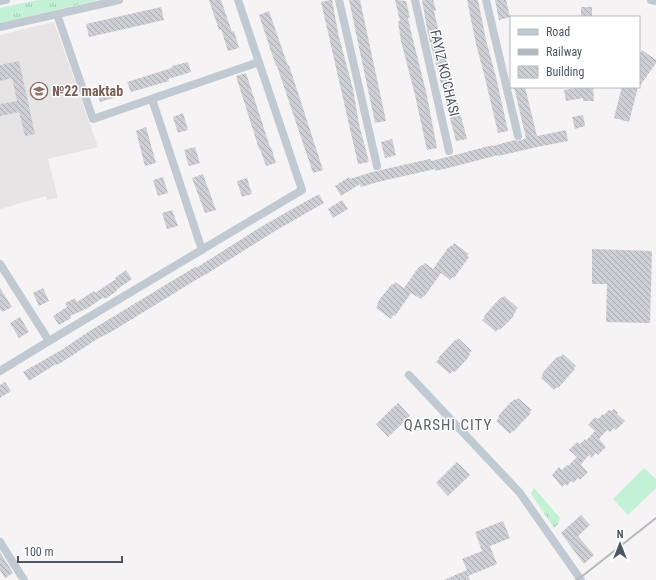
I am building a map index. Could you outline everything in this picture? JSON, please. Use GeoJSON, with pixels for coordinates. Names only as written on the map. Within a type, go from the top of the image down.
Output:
{"type":"FeatureCollection","features":[{"type":"Feature","properties":{"kind":"street"},"geometry":{"type":"LineString","coordinates":[[0,1],[6,0]]}},
{"type":"Feature","properties":{"kind":"street"},"geometry":{"type":"LineString","coordinates":[[0,27],[118,0]]}},
{"type":"Feature","properties":{"kind":"street"},"geometry":{"type":"LineString","coordinates":[[0,371],[302,190],[238,0]]}},
{"type":"Feature","properties":{"kind":"street"},"geometry":{"type":"LineString","coordinates":[[339,0],[378,166]]}},
{"type":"Feature","properties":{"kind":"street","name":"FAYIZ KO'CHASI"},"geometry":{"type":"LineString","coordinates":[[415,0],[449,151]]}},
{"type":"Feature","properties":{"kind":"street"},"geometry":{"type":"LineString","coordinates":[[486,0],[518,136]]}},
{"type":"Feature","properties":{"kind":"street"},"geometry":{"type":"LineString","coordinates":[[651,0],[656,1]]}},
{"type":"Feature","properties":{"kind":"street"},"geometry":{"type":"LineString","coordinates":[[57,14],[93,119],[259,62]]}},
{"type":"Feature","properties":{"kind":"street"},"geometry":{"type":"LineString","coordinates":[[152,99],[202,250]]}},
{"type":"Feature","properties":{"kind":"street"},"geometry":{"type":"LineString","coordinates":[[0,264],[49,341]]}},
{"type":"Feature","properties":{"kind":"street"},"geometry":{"type":"LineString","coordinates":[[409,375],[520,493],[581,580]]}},
{"type":"Feature","properties":{"kind":"street"},"geometry":{"type":"LineString","coordinates":[[0,542],[24,580]]}},
{"type":"Feature","properties":{"kind":"shaded area","name":"№22 maktab"},"geometry":{"type":"Polygon","coordinates":[[[54,22],[98,147],[48,159],[58,198],[47,200],[46,196],[0,209],[0,35],[54,22]]]}},
{"type":"Feature","properties":{"kind":"green space"},"geometry":{"type":"Polygon","coordinates":[[[37,0],[98,0],[0,23],[0,8],[37,0]]]}},
{"type":"Feature","properties":{"kind":"green space"},"geometry":{"type":"Polygon","coordinates":[[[644,468],[656,479],[656,488],[628,515],[613,499],[644,468]]]}},
{"type":"Feature","properties":{"kind":"green space"},"geometry":{"type":"Polygon","coordinates":[[[534,488],[560,518],[558,524],[554,528],[531,494],[534,488]]]}},
{"type":"Feature","properties":{"kind":"building"},"geometry":{"type":"Polygon","coordinates":[[[209,0],[221,0],[232,32],[234,31],[239,48],[228,51],[209,0]]]}},
{"type":"Feature","properties":{"kind":"building"},"geometry":{"type":"Polygon","coordinates":[[[332,0],[339,37],[353,89],[359,124],[369,162],[358,164],[321,2],[332,0]]]}},
{"type":"Feature","properties":{"kind":"building"},"geometry":{"type":"Polygon","coordinates":[[[349,0],[360,0],[386,121],[375,123],[349,0]]]}},
{"type":"Feature","properties":{"kind":"building"},"geometry":{"type":"Polygon","coordinates":[[[395,0],[406,1],[410,18],[408,18],[426,91],[437,148],[427,150],[401,41],[398,22],[400,21],[395,0]]]}},
{"type":"Feature","properties":{"kind":"building"},"geometry":{"type":"Polygon","coordinates":[[[422,0],[433,0],[439,33],[467,139],[456,141],[428,34],[422,0]]]}},
{"type":"Feature","properties":{"kind":"building"},"geometry":{"type":"Polygon","coordinates":[[[467,0],[478,0],[508,131],[498,133],[476,44],[467,0]]]}},
{"type":"Feature","properties":{"kind":"building"},"geometry":{"type":"Polygon","coordinates":[[[495,0],[506,0],[510,17],[499,20],[495,0]]]}},
{"type":"Feature","properties":{"kind":"building"},"geometry":{"type":"Polygon","coordinates":[[[161,7],[164,20],[89,37],[86,24],[161,7]]]}},
{"type":"Feature","properties":{"kind":"building"},"geometry":{"type":"Polygon","coordinates":[[[581,7],[592,7],[592,16],[581,16],[581,7]]]}},
{"type":"Feature","properties":{"kind":"building"},"geometry":{"type":"Polygon","coordinates":[[[269,11],[288,66],[289,65],[323,170],[313,173],[276,66],[259,15],[269,11]]]}},
{"type":"Feature","properties":{"kind":"building"},"geometry":{"type":"Polygon","coordinates":[[[642,50],[656,60],[656,63],[640,86],[640,53],[642,50]]]}},
{"type":"Feature","properties":{"kind":"building"},"geometry":{"type":"Polygon","coordinates":[[[19,61],[35,134],[25,136],[19,112],[0,116],[0,104],[17,101],[12,78],[0,81],[0,65],[19,61]]]}},
{"type":"Feature","properties":{"kind":"building"},"geometry":{"type":"Polygon","coordinates":[[[188,62],[191,72],[168,79],[169,81],[131,92],[127,82],[188,62]]]}},
{"type":"Feature","properties":{"kind":"building"},"geometry":{"type":"Polygon","coordinates":[[[246,73],[276,163],[266,166],[259,149],[236,76],[246,73]]]}},
{"type":"Feature","properties":{"kind":"building"},"geometry":{"type":"Polygon","coordinates":[[[114,87],[117,97],[100,102],[97,92],[114,87]]]}},
{"type":"Feature","properties":{"kind":"building"},"geometry":{"type":"Polygon","coordinates":[[[514,88],[525,88],[537,136],[566,130],[568,141],[498,155],[435,171],[435,169],[361,187],[360,184],[341,196],[335,186],[349,177],[350,179],[372,172],[430,159],[431,161],[515,140],[519,141],[526,138],[514,88]]]}},
{"type":"Feature","properties":{"kind":"building"},"geometry":{"type":"Polygon","coordinates":[[[574,88],[593,88],[594,101],[583,101],[583,98],[566,101],[564,90],[574,88]]]}},
{"type":"Feature","properties":{"kind":"building"},"geometry":{"type":"Polygon","coordinates":[[[622,88],[638,88],[629,122],[614,118],[622,88]]]}},
{"type":"Feature","properties":{"kind":"building"},"geometry":{"type":"Polygon","coordinates":[[[183,113],[188,130],[178,133],[173,117],[183,113]]]}},
{"type":"Feature","properties":{"kind":"building"},"geometry":{"type":"Polygon","coordinates":[[[583,115],[585,126],[575,129],[572,117],[583,115]]]}},
{"type":"Feature","properties":{"kind":"building"},"geometry":{"type":"Polygon","coordinates":[[[146,127],[156,163],[145,166],[136,131],[146,127]]]}},
{"type":"Feature","properties":{"kind":"building"},"geometry":{"type":"Polygon","coordinates":[[[392,139],[396,155],[385,158],[381,142],[392,139]]]}},
{"type":"Feature","properties":{"kind":"building"},"geometry":{"type":"Polygon","coordinates":[[[195,147],[200,163],[189,166],[184,150],[195,147]]]}},
{"type":"Feature","properties":{"kind":"building"},"geometry":{"type":"Polygon","coordinates":[[[203,174],[216,210],[205,213],[192,178],[203,174]]]}},
{"type":"Feature","properties":{"kind":"building"},"geometry":{"type":"Polygon","coordinates":[[[163,177],[168,193],[158,196],[153,180],[163,177]]]}},
{"type":"Feature","properties":{"kind":"building"},"geometry":{"type":"Polygon","coordinates":[[[247,178],[252,194],[242,197],[237,181],[247,178]]]}},
{"type":"Feature","properties":{"kind":"building"},"geometry":{"type":"Polygon","coordinates":[[[319,194],[324,203],[97,339],[57,365],[56,364],[29,381],[23,372],[63,349],[88,332],[195,267],[196,268],[264,225],[319,194]]]}},
{"type":"Feature","properties":{"kind":"building"},"geometry":{"type":"Polygon","coordinates":[[[342,200],[348,209],[333,218],[328,209],[342,200]]]}},
{"type":"Feature","properties":{"kind":"building"},"geometry":{"type":"Polygon","coordinates":[[[172,210],[178,226],[167,229],[162,213],[172,210]]]}},
{"type":"Feature","properties":{"kind":"building"},"geometry":{"type":"Polygon","coordinates":[[[454,243],[469,254],[467,256],[469,257],[454,278],[453,277],[450,280],[441,273],[424,297],[423,296],[421,299],[411,293],[395,316],[393,315],[391,319],[376,308],[379,300],[392,284],[393,285],[395,282],[404,288],[418,268],[425,263],[433,269],[448,248],[454,243]]]}},
{"type":"Feature","properties":{"kind":"building"},"geometry":{"type":"Polygon","coordinates":[[[592,249],[652,251],[650,323],[606,322],[607,284],[592,284],[592,249]]]}},
{"type":"Feature","properties":{"kind":"building"},"geometry":{"type":"Polygon","coordinates":[[[126,270],[132,279],[105,299],[104,297],[88,308],[70,316],[71,318],[59,325],[53,316],[67,307],[65,303],[75,298],[77,302],[94,291],[95,293],[116,279],[115,278],[126,270]]]}},
{"type":"Feature","properties":{"kind":"building"},"geometry":{"type":"Polygon","coordinates":[[[0,288],[12,307],[2,312],[0,309],[0,288]]]}},
{"type":"Feature","properties":{"kind":"building"},"geometry":{"type":"Polygon","coordinates":[[[43,288],[49,301],[39,306],[33,293],[43,288]]]}},
{"type":"Feature","properties":{"kind":"building"},"geometry":{"type":"Polygon","coordinates":[[[504,296],[518,308],[513,315],[514,316],[496,332],[482,320],[501,297],[502,298],[504,296]]]}},
{"type":"Feature","properties":{"kind":"building"},"geometry":{"type":"Polygon","coordinates":[[[20,317],[29,332],[19,338],[10,323],[20,317]]]}},
{"type":"Feature","properties":{"kind":"building"},"geometry":{"type":"Polygon","coordinates":[[[458,338],[472,351],[457,370],[454,372],[452,371],[450,374],[436,362],[439,359],[438,358],[458,338]]]}},
{"type":"Feature","properties":{"kind":"building"},"geometry":{"type":"Polygon","coordinates":[[[563,354],[576,366],[558,388],[557,387],[554,390],[541,378],[543,375],[542,374],[556,358],[563,354]]]}},
{"type":"Feature","properties":{"kind":"building"},"geometry":{"type":"Polygon","coordinates":[[[5,382],[11,391],[0,398],[0,385],[5,382]]]}},
{"type":"Feature","properties":{"kind":"building"},"geometry":{"type":"Polygon","coordinates":[[[518,398],[532,410],[529,412],[531,413],[510,434],[496,421],[511,402],[518,398]]]}},
{"type":"Feature","properties":{"kind":"building"},"geometry":{"type":"Polygon","coordinates":[[[398,403],[410,416],[388,437],[376,424],[398,403]]]}},
{"type":"Feature","properties":{"kind":"building"},"geometry":{"type":"Polygon","coordinates":[[[614,409],[625,421],[616,430],[614,428],[610,432],[607,430],[599,439],[606,447],[598,455],[596,453],[591,458],[589,455],[582,463],[581,465],[588,472],[580,480],[578,478],[574,483],[571,481],[567,486],[565,484],[562,487],[552,475],[559,467],[562,470],[577,457],[569,450],[577,442],[580,444],[585,439],[586,441],[595,431],[588,425],[595,417],[598,419],[609,410],[611,411],[614,409]]]}},
{"type":"Feature","properties":{"kind":"building"},"geometry":{"type":"Polygon","coordinates":[[[457,462],[470,475],[448,496],[436,483],[457,462]]]}},
{"type":"Feature","properties":{"kind":"building"},"geometry":{"type":"Polygon","coordinates":[[[581,515],[590,525],[578,536],[594,555],[584,564],[561,533],[581,515]]]}},
{"type":"Feature","properties":{"kind":"building"},"geometry":{"type":"Polygon","coordinates":[[[503,521],[510,538],[490,546],[497,564],[468,576],[470,580],[444,580],[467,570],[462,559],[482,551],[475,532],[503,521]]]}},
{"type":"Feature","properties":{"kind":"building"},"geometry":{"type":"Polygon","coordinates":[[[0,552],[13,573],[5,578],[0,570],[0,552]]]}},
{"type":"Feature","properties":{"kind":"railway"},"geometry":{"type":"LineString","coordinates":[[576,580],[656,518]]}},
{"type":"Feature","properties":{"kind":"place","name":"№22 maktab"},"geometry":{"type":"Point","coordinates":[39,91]}},
{"type":"Feature","properties":{"kind":"district","name":"QARSHI CITY"},"geometry":{"type":"Point","coordinates":[448,425]}}]}
